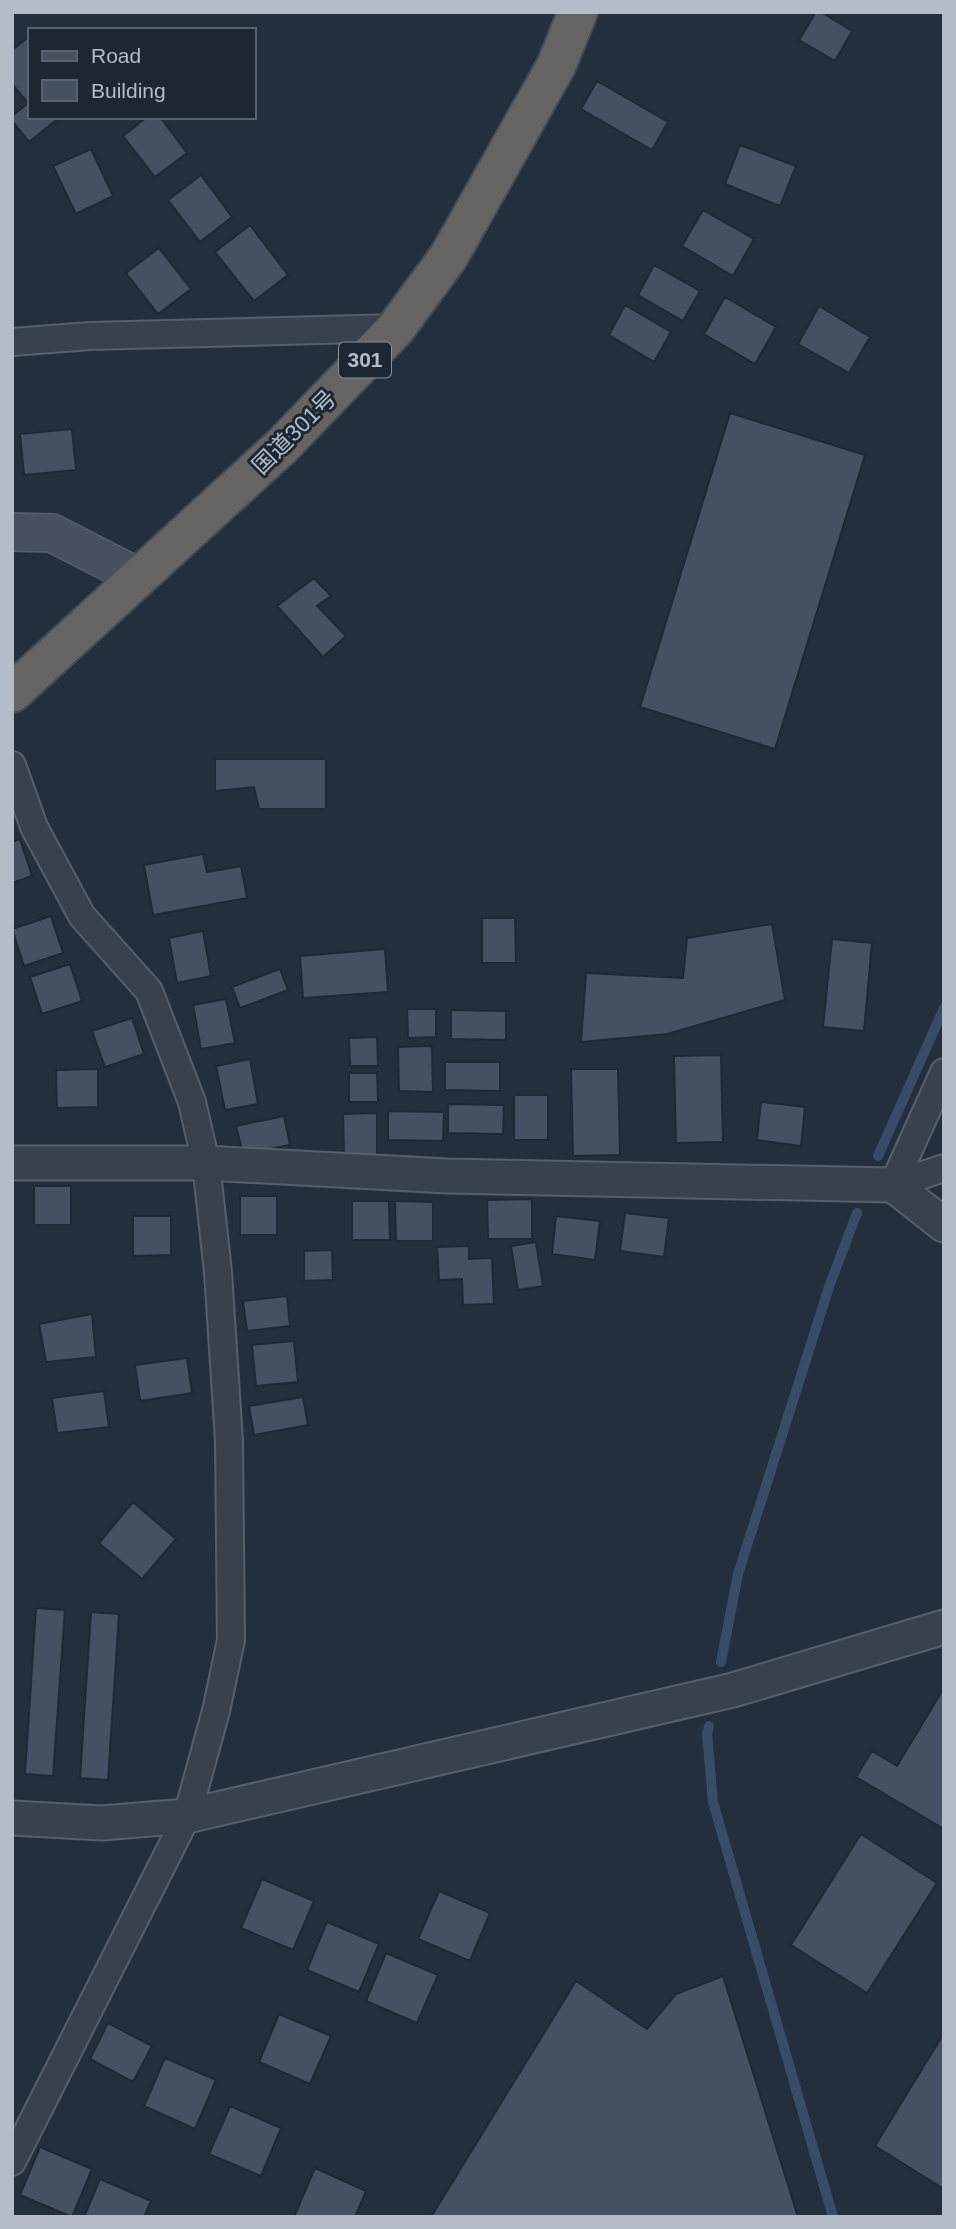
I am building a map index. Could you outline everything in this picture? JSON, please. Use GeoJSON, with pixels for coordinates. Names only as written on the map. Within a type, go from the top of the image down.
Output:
{"type":"FeatureCollection","features":[{"type":"Feature","properties":{"kind":"highway","name":"国道301号"},"geometry":{"type":"LineString","coordinates":[[12,693],[282,446],[396,328],[449,256],[556,66],[578,12]]}},
{"type":"Feature","properties":{"kind":"main road"},"geometry":{"type":"LineString","coordinates":[[12,532],[52,533],[138,577]]}},
{"type":"Feature","properties":{"kind":"street"},"geometry":{"type":"LineString","coordinates":[[12,342],[90,336],[396,328]]}},
{"type":"Feature","properties":{"kind":"street"},"geometry":{"type":"LineString","coordinates":[[12,765],[34,827],[82,916],[149,991],[192,1102],[206,1163],[218,1272],[229,1441],[231,1640],[216,1711],[187,1816],[12,2162]]}},
{"type":"Feature","properties":{"kind":"street"},"geometry":{"type":"LineString","coordinates":[[893,1185],[944,1072]]}},
{"type":"Feature","properties":{"kind":"street"},"geometry":{"type":"LineString","coordinates":[[12,1163],[206,1163],[447,1177],[893,1185],[944,1168]]}},
{"type":"Feature","properties":{"kind":"street"},"geometry":{"type":"LineString","coordinates":[[893,1185],[944,1225]]}},
{"type":"Feature","properties":{"kind":"street"},"geometry":{"type":"LineString","coordinates":[[12,1818],[102,1823],[187,1816],[733,1690],[944,1628]]}},
{"type":"Feature","properties":{"kind":"building"},"geometry":{"type":"Polygon","coordinates":[[[816,12],[821,12],[852,31],[835,61],[799,40],[816,12]]]}},
{"type":"Feature","properties":{"kind":"building"},"geometry":{"type":"Polygon","coordinates":[[[28,38],[28,103],[12,84],[12,50],[28,38]]]}},
{"type":"Feature","properties":{"kind":"building"},"geometry":{"type":"Polygon","coordinates":[[[597,81],[668,122],[652,150],[581,109],[597,81]]]}},
{"type":"Feature","properties":{"kind":"building"},"geometry":{"type":"Polygon","coordinates":[[[28,103],[28,119],[58,119],[29,142],[12,121],[12,116],[28,103]]]}},
{"type":"Feature","properties":{"kind":"building"},"geometry":{"type":"Polygon","coordinates":[[[144,119],[162,119],[187,153],[155,177],[123,136],[144,119]]]}},
{"type":"Feature","properties":{"kind":"building"},"geometry":{"type":"Polygon","coordinates":[[[740,145],[796,166],[780,206],[725,184],[740,145]]]}},
{"type":"Feature","properties":{"kind":"building"},"geometry":{"type":"Polygon","coordinates":[[[91,149],[113,196],[76,214],[53,166],[91,149]]]}},
{"type":"Feature","properties":{"kind":"building"},"geometry":{"type":"Polygon","coordinates":[[[201,175],[232,217],[200,242],[168,200],[201,175]]]}},
{"type":"Feature","properties":{"kind":"building"},"geometry":{"type":"Polygon","coordinates":[[[703,210],[754,239],[733,276],[682,246],[703,210]]]}},
{"type":"Feature","properties":{"kind":"building"},"geometry":{"type":"Polygon","coordinates":[[[250,225],[288,275],[254,301],[215,252],[250,225]]]}},
{"type":"Feature","properties":{"kind":"building"},"geometry":{"type":"Polygon","coordinates":[[[159,248],[191,289],[158,314],[126,273],[159,248]]]}},
{"type":"Feature","properties":{"kind":"building"},"geometry":{"type":"Polygon","coordinates":[[[654,265],[700,291],[683,321],[638,295],[654,265]]]}},
{"type":"Feature","properties":{"kind":"building"},"geometry":{"type":"Polygon","coordinates":[[[725,297],[776,327],[755,364],[704,334],[725,297]]]}},
{"type":"Feature","properties":{"kind":"building"},"geometry":{"type":"Polygon","coordinates":[[[625,305],[671,332],[654,362],[609,335],[625,305]]]}},
{"type":"Feature","properties":{"kind":"building"},"geometry":{"type":"Polygon","coordinates":[[[819,306],[870,337],[849,373],[798,344],[819,306]]]}},
{"type":"Feature","properties":{"kind":"building"},"geometry":{"type":"Polygon","coordinates":[[[730,413],[865,455],[775,749],[640,707],[730,413]]]}},
{"type":"Feature","properties":{"kind":"building"},"geometry":{"type":"Polygon","coordinates":[[[72,429],[76,470],[24,475],[20,434],[72,429]]]}},
{"type":"Feature","properties":{"kind":"building"},"geometry":{"type":"Polygon","coordinates":[[[314,578],[331,596],[317,606],[346,636],[323,657],[277,606],[314,578]]]}},
{"type":"Feature","properties":{"kind":"building"},"geometry":{"type":"Polygon","coordinates":[[[215,759],[326,759],[326,809],[259,809],[254,787],[215,791],[215,759]]]}},
{"type":"Feature","properties":{"kind":"building"},"geometry":{"type":"Polygon","coordinates":[[[20,839],[32,876],[12,883],[12,842],[20,839]]]}},
{"type":"Feature","properties":{"kind":"building"},"geometry":{"type":"Polygon","coordinates":[[[203,854],[207,872],[241,866],[247,898],[153,915],[144,865],[203,854]]]}},
{"type":"Feature","properties":{"kind":"building"},"geometry":{"type":"Polygon","coordinates":[[[51,916],[63,953],[24,966],[12,929],[51,916]]]}},
{"type":"Feature","properties":{"kind":"building"},"geometry":{"type":"Polygon","coordinates":[[[482,918],[515,918],[516,963],[482,963],[482,918]]]}},
{"type":"Feature","properties":{"kind":"building"},"geometry":{"type":"Polygon","coordinates":[[[772,924],[785,1000],[667,1034],[581,1042],[586,973],[683,978],[687,938],[772,924]]]}},
{"type":"Feature","properties":{"kind":"building"},"geometry":{"type":"Polygon","coordinates":[[[203,931],[211,976],[177,983],[169,938],[203,931]]]}},
{"type":"Feature","properties":{"kind":"building"},"geometry":{"type":"Polygon","coordinates":[[[832,939],[872,943],[864,1031],[823,1027],[832,939]]]}},
{"type":"Feature","properties":{"kind":"building"},"geometry":{"type":"Polygon","coordinates":[[[385,949],[388,992],[303,998],[300,956],[385,949]]]}},
{"type":"Feature","properties":{"kind":"building"},"geometry":{"type":"Polygon","coordinates":[[[70,964],[82,1001],[42,1014],[30,977],[70,964]]]}},
{"type":"Feature","properties":{"kind":"building"},"geometry":{"type":"Polygon","coordinates":[[[280,969],[288,990],[240,1008],[232,987],[280,969]]]}},
{"type":"Feature","properties":{"kind":"building"},"geometry":{"type":"Polygon","coordinates":[[[226,999],[235,1043],[201,1049],[193,1005],[226,999]]]}},
{"type":"Feature","properties":{"kind":"building"},"geometry":{"type":"Polygon","coordinates":[[[407,1009],[436,1009],[436,1037],[408,1038],[407,1009]]]}},
{"type":"Feature","properties":{"kind":"building"},"geometry":{"type":"Polygon","coordinates":[[[451,1010],[506,1011],[506,1040],[451,1039],[451,1010]]]}},
{"type":"Feature","properties":{"kind":"building"},"geometry":{"type":"Polygon","coordinates":[[[132,1018],[144,1054],[105,1067],[92,1031],[132,1018]]]}},
{"type":"Feature","properties":{"kind":"building"},"geometry":{"type":"Polygon","coordinates":[[[377,1037],[378,1066],[350,1066],[349,1038],[377,1037]]]}},
{"type":"Feature","properties":{"kind":"building"},"geometry":{"type":"Polygon","coordinates":[[[432,1046],[433,1092],[399,1091],[398,1047],[432,1046]]]}},
{"type":"Feature","properties":{"kind":"building"},"geometry":{"type":"Polygon","coordinates":[[[721,1055],[723,1142],[676,1143],[674,1056],[721,1055]]]}},
{"type":"Feature","properties":{"kind":"building"},"geometry":{"type":"Polygon","coordinates":[[[250,1059],[258,1104],[225,1110],[216,1066],[250,1059]]]}},
{"type":"Feature","properties":{"kind":"building"},"geometry":{"type":"Polygon","coordinates":[[[445,1062],[500,1062],[500,1091],[445,1090],[445,1062]]]}},
{"type":"Feature","properties":{"kind":"building"},"geometry":{"type":"Polygon","coordinates":[[[98,1069],[98,1107],[57,1108],[56,1070],[98,1069]]]}},
{"type":"Feature","properties":{"kind":"building"},"geometry":{"type":"Polygon","coordinates":[[[571,1069],[618,1069],[620,1155],[573,1156],[571,1069]]]}},
{"type":"Feature","properties":{"kind":"building"},"geometry":{"type":"Polygon","coordinates":[[[349,1073],[377,1073],[378,1102],[349,1102],[349,1073]]]}},
{"type":"Feature","properties":{"kind":"building"},"geometry":{"type":"Polygon","coordinates":[[[514,1095],[548,1095],[548,1140],[514,1140],[514,1095]]]}},
{"type":"Feature","properties":{"kind":"building"},"geometry":{"type":"Polygon","coordinates":[[[761,1102],[805,1107],[801,1146],[757,1140],[761,1102]]]}},
{"type":"Feature","properties":{"kind":"building"},"geometry":{"type":"Polygon","coordinates":[[[448,1104],[504,1105],[503,1134],[448,1133],[448,1104]]]}},
{"type":"Feature","properties":{"kind":"building"},"geometry":{"type":"Polygon","coordinates":[[[388,1111],[444,1112],[443,1141],[388,1140],[388,1111]]]}},
{"type":"Feature","properties":{"kind":"building"},"geometry":{"type":"Polygon","coordinates":[[[377,1113],[377,1159],[344,1159],[343,1114],[377,1113]]]}},
{"type":"Feature","properties":{"kind":"building"},"geometry":{"type":"Polygon","coordinates":[[[284,1116],[290,1145],[243,1154],[236,1126],[284,1116]]]}},
{"type":"Feature","properties":{"kind":"building"},"geometry":{"type":"Polygon","coordinates":[[[34,1186],[71,1186],[71,1225],[34,1225],[34,1186]]]}},
{"type":"Feature","properties":{"kind":"building"},"geometry":{"type":"Polygon","coordinates":[[[240,1196],[277,1196],[277,1235],[240,1235],[240,1196]]]}},
{"type":"Feature","properties":{"kind":"building"},"geometry":{"type":"Polygon","coordinates":[[[532,1199],[532,1239],[488,1239],[487,1200],[532,1199]]]}},
{"type":"Feature","properties":{"kind":"building"},"geometry":{"type":"Polygon","coordinates":[[[352,1201],[389,1201],[390,1240],[352,1240],[352,1201]]]}},
{"type":"Feature","properties":{"kind":"building"},"geometry":{"type":"Polygon","coordinates":[[[395,1201],[433,1202],[433,1241],[396,1241],[395,1201]]]}},
{"type":"Feature","properties":{"kind":"building"},"geometry":{"type":"Polygon","coordinates":[[[625,1213],[669,1218],[664,1257],[620,1251],[625,1213]]]}},
{"type":"Feature","properties":{"kind":"building"},"geometry":{"type":"Polygon","coordinates":[[[133,1216],[171,1216],[171,1255],[133,1256],[133,1216]]]}},
{"type":"Feature","properties":{"kind":"building"},"geometry":{"type":"Polygon","coordinates":[[[556,1216],[600,1221],[595,1260],[552,1254],[556,1216]]]}},
{"type":"Feature","properties":{"kind":"building"},"geometry":{"type":"Polygon","coordinates":[[[536,1242],[543,1286],[518,1290],[511,1246],[536,1242]]]}},
{"type":"Feature","properties":{"kind":"building"},"geometry":{"type":"Polygon","coordinates":[[[469,1246],[469,1259],[492,1258],[494,1304],[463,1305],[462,1279],[439,1280],[437,1247],[469,1246]]]}},
{"type":"Feature","properties":{"kind":"building"},"geometry":{"type":"Polygon","coordinates":[[[332,1250],[333,1280],[304,1281],[304,1251],[332,1250]]]}},
{"type":"Feature","properties":{"kind":"building"},"geometry":{"type":"Polygon","coordinates":[[[287,1296],[290,1326],[247,1331],[243,1301],[287,1296]]]}},
{"type":"Feature","properties":{"kind":"building"},"geometry":{"type":"Polygon","coordinates":[[[92,1314],[96,1357],[46,1362],[39,1324],[92,1314]]]}},
{"type":"Feature","properties":{"kind":"building"},"geometry":{"type":"Polygon","coordinates":[[[294,1341],[298,1382],[256,1386],[252,1345],[294,1341]]]}},
{"type":"Feature","properties":{"kind":"building"},"geometry":{"type":"Polygon","coordinates":[[[187,1358],[192,1393],[140,1401],[135,1365],[187,1358]]]}},
{"type":"Feature","properties":{"kind":"building"},"geometry":{"type":"Polygon","coordinates":[[[104,1391],[109,1427],[57,1433],[52,1398],[104,1391]]]}},
{"type":"Feature","properties":{"kind":"building"},"geometry":{"type":"Polygon","coordinates":[[[303,1397],[308,1425],[254,1435],[249,1406],[303,1397]]]}},
{"type":"Feature","properties":{"kind":"building"},"geometry":{"type":"Polygon","coordinates":[[[133,1502],[176,1539],[142,1579],[99,1543],[133,1502]]]}},
{"type":"Feature","properties":{"kind":"building"},"geometry":{"type":"Polygon","coordinates":[[[36,1608],[65,1610],[53,1776],[25,1774],[36,1608]]]}},
{"type":"Feature","properties":{"kind":"building"},"geometry":{"type":"Polygon","coordinates":[[[91,1612],[119,1614],[108,1780],[80,1778],[91,1612]]]}},
{"type":"Feature","properties":{"kind":"building"},"geometry":{"type":"Polygon","coordinates":[[[944,1688],[944,1829],[856,1777],[872,1751],[897,1766],[944,1688]]]}},
{"type":"Feature","properties":{"kind":"building"},"geometry":{"type":"Polygon","coordinates":[[[861,1834],[937,1883],[867,1993],[791,1945],[861,1834]]]}},
{"type":"Feature","properties":{"kind":"building"},"geometry":{"type":"Polygon","coordinates":[[[262,1879],[314,1901],[293,1950],[241,1928],[262,1879]]]}},
{"type":"Feature","properties":{"kind":"building"},"geometry":{"type":"Polygon","coordinates":[[[439,1891],[490,1913],[470,1961],[418,1939],[439,1891]]]}},
{"type":"Feature","properties":{"kind":"building"},"geometry":{"type":"Polygon","coordinates":[[[327,1922],[379,1944],[359,1992],[307,1970],[327,1922]]]}},
{"type":"Feature","properties":{"kind":"building"},"geometry":{"type":"Polygon","coordinates":[[[386,1953],[438,1975],[417,2023],[366,2001],[386,1953]]]}},
{"type":"Feature","properties":{"kind":"building"},"geometry":{"type":"Polygon","coordinates":[[[723,1976],[798,2217],[431,2217],[576,1981],[647,2029],[676,1994],[723,1976]]]}},
{"type":"Feature","properties":{"kind":"building"},"geometry":{"type":"Polygon","coordinates":[[[279,2014],[331,2036],[310,2084],[259,2062],[279,2014]]]}},
{"type":"Feature","properties":{"kind":"building"},"geometry":{"type":"Polygon","coordinates":[[[108,2023],[152,2046],[133,2082],[90,2059],[108,2023]]]}},
{"type":"Feature","properties":{"kind":"building"},"geometry":{"type":"Polygon","coordinates":[[[944,2033],[944,2189],[875,2146],[944,2033]]]}},
{"type":"Feature","properties":{"kind":"building"},"geometry":{"type":"Polygon","coordinates":[[[165,2058],[216,2080],[195,2129],[144,2106],[165,2058]]]}},
{"type":"Feature","properties":{"kind":"building"},"geometry":{"type":"Polygon","coordinates":[[[230,2106],[281,2128],[261,2176],[209,2154],[230,2106]]]}},
{"type":"Feature","properties":{"kind":"building"},"geometry":{"type":"Polygon","coordinates":[[[40,2147],[92,2169],[72,2217],[20,2195],[40,2147]]]}},
{"type":"Feature","properties":{"kind":"building"},"geometry":{"type":"Polygon","coordinates":[[[315,2168],[366,2191],[355,2217],[294,2217],[315,2168]]]}},
{"type":"Feature","properties":{"kind":"building"},"geometry":{"type":"Polygon","coordinates":[[[100,2179],[151,2201],[144,2217],[84,2217],[100,2179]]]}},
{"type":"Feature","properties":{"kind":"waterway"},"geometry":{"type":"LineString","coordinates":[[878,1156],[944,1008]]}},
{"type":"Feature","properties":{"kind":"waterway"},"geometry":{"type":"LineString","coordinates":[[721,1662],[738,1574],[830,1284],[857,1213]]}},
{"type":"Feature","properties":{"kind":"waterway"},"geometry":{"type":"LineString","coordinates":[[709,1726],[707,1734],[713,1802],[833,2217]]}}]}
